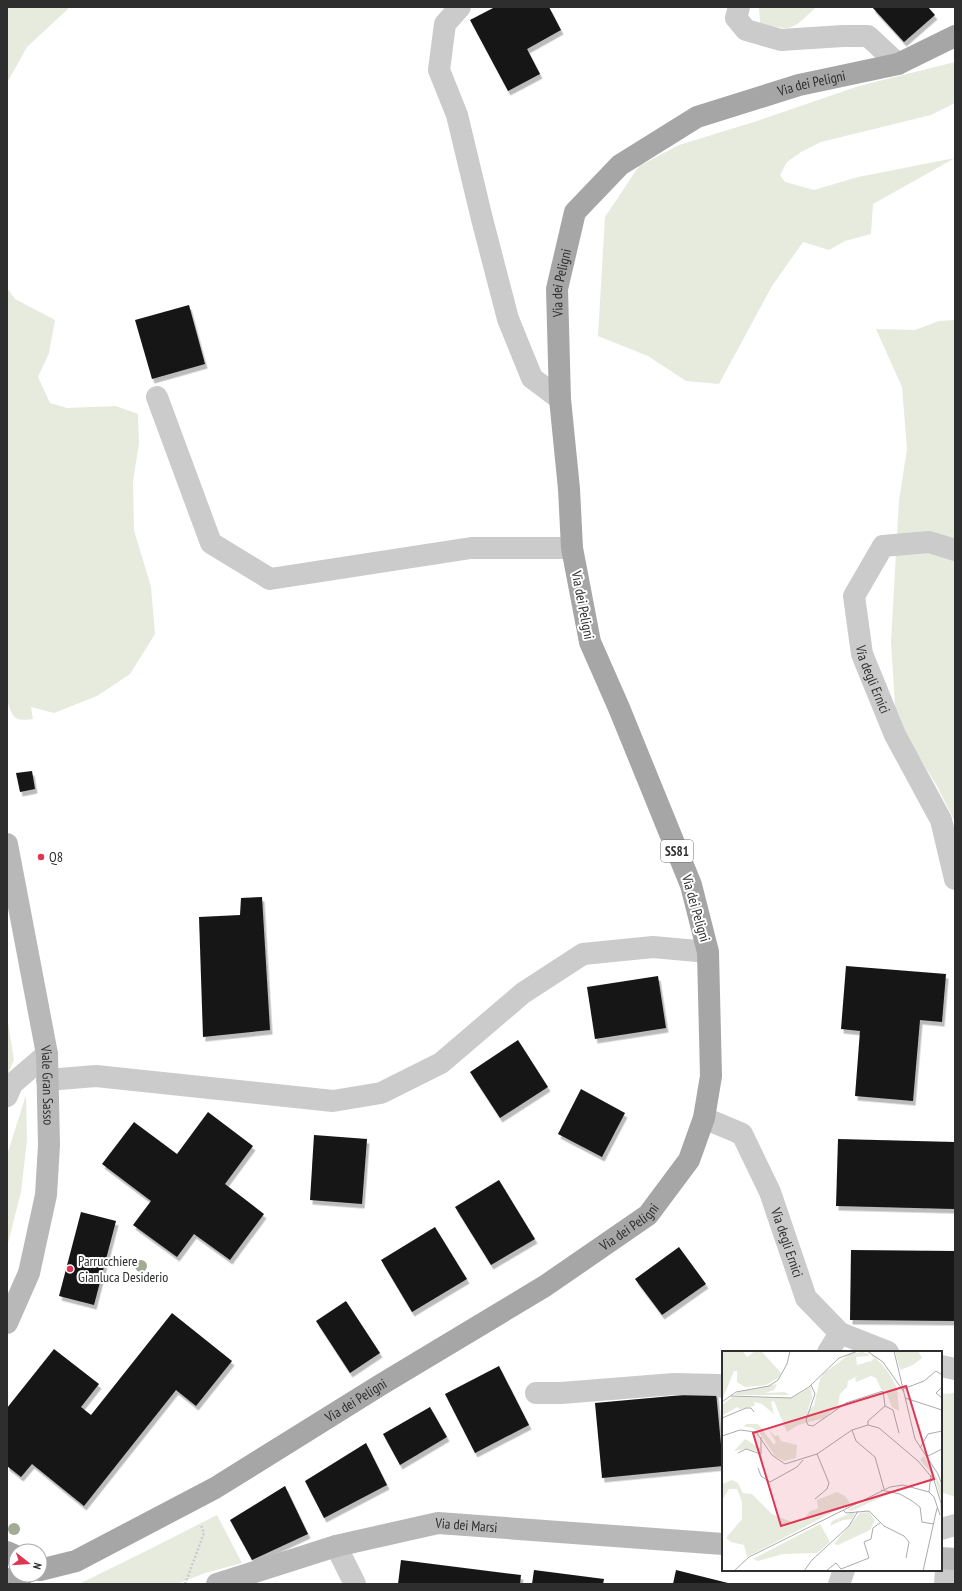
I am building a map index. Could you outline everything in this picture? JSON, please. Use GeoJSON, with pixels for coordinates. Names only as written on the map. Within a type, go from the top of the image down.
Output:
{"type":"FeatureCollection","features":[{"type":"Feature","properties":{"kind":"main road","name":"Via dei Peligni"},"geometry":{"type":"LineString","coordinates":[[48,1567],[76,1561],[215,1488],[388,1380],[544,1286],[648,1215],[689,1160],[704,1118],[710,1076],[708,952],[691,884],[619,708],[590,642],[572,548],[569,489],[560,399],[558,289],[575,212],[620,165],[697,117],[799,85],[898,64],[955,36]]}},
{"type":"Feature","properties":{"kind":"main road","name":"Viale Gran Sasso"},"geometry":{"type":"LineString","coordinates":[[7,844],[47,1054],[48,1145],[46,1195],[29,1273],[7,1323]]}},
{"type":"Feature","properties":{"kind":"main road","name":"Via dei Marsi"},"geometry":{"type":"LineString","coordinates":[[226,1583],[336,1546],[438,1523],[722,1544]]}},
{"type":"Feature","properties":{"kind":"street"},"geometry":{"type":"LineString","coordinates":[[460,7],[445,24],[439,70],[457,115],[508,319],[532,378],[560,399]]}},
{"type":"Feature","properties":{"kind":"street"},"geometry":{"type":"LineString","coordinates":[[739,7],[736,18],[746,30],[781,40],[868,36],[898,64]]}},
{"type":"Feature","properties":{"kind":"street"},"geometry":{"type":"LineString","coordinates":[[157,397],[211,543],[270,579],[472,548],[572,548]]}},
{"type":"Feature","properties":{"kind":"street","name":"Via degli Ernici"},"geometry":{"type":"LineString","coordinates":[[955,550],[929,542],[883,546],[854,596],[862,654],[894,735],[940,820],[955,879]]}},
{"type":"Feature","properties":{"kind":"street"},"geometry":{"type":"LineString","coordinates":[[47,1080],[96,1076],[333,1101],[381,1093],[441,1063],[523,993],[583,954],[653,947],[708,952]]}},
{"type":"Feature","properties":{"kind":"street"},"geometry":{"type":"LineString","coordinates":[[7,1096],[12,1084],[47,1054]]}},
{"type":"Feature","properties":{"kind":"street","name":"Via degli Ernici"},"geometry":{"type":"LineString","coordinates":[[704,1118],[742,1134],[770,1192],[806,1298],[840,1333],[885,1351]]}},
{"type":"Feature","properties":{"kind":"street"},"geometry":{"type":"LineString","coordinates":[[829,1351],[840,1333]]}},
{"type":"Feature","properties":{"kind":"street"},"geometry":{"type":"LineString","coordinates":[[942,1366],[955,1369]]}},
{"type":"Feature","properties":{"kind":"street"},"geometry":{"type":"LineString","coordinates":[[536,1393],[561,1393],[674,1384],[718,1385],[722,1387]]}},
{"type":"Feature","properties":{"kind":"street"},"geometry":{"type":"LineString","coordinates":[[942,1529],[955,1525]]}},
{"type":"Feature","properties":{"kind":"street"},"geometry":{"type":"LineString","coordinates":[[336,1546],[355,1584]]}},
{"type":"Feature","properties":{"kind":"street"},"geometry":{"type":"LineString","coordinates":[[945,1584],[948,1559]]}},
{"type":"Feature","properties":{"kind":"street"},"geometry":{"type":"LineString","coordinates":[[839,1584],[844,1571]]}},
{"type":"Feature","properties":{"kind":"path"},"geometry":{"type":"LineString","coordinates":[[185,1584],[204,1533],[190,1501]]}},
{"type":"Feature","properties":{"kind":"shaded area"},"geometry":{"type":"Polygon","coordinates":[[[7,7],[70,7],[27,47],[7,83],[7,7]]]}},
{"type":"Feature","properties":{"kind":"shaded area"},"geometry":{"type":"Polygon","coordinates":[[[759,7],[816,7],[796,25],[786,28],[779,28],[760,23],[759,7]]]}},
{"type":"Feature","properties":{"kind":"shaded area"},"geometry":{"type":"Polygon","coordinates":[[[955,62],[955,103],[931,115],[821,142],[801,152],[787,162],[780,175],[785,182],[814,190],[858,177],[955,158],[873,204],[871,234],[845,241],[829,250],[803,242],[772,286],[719,384],[686,381],[648,356],[598,336],[605,217],[639,166],[679,145],[757,121],[859,86],[955,62]]]}},
{"type":"Feature","properties":{"kind":"shaded area"},"geometry":{"type":"Polygon","coordinates":[[[7,288],[15,299],[55,320],[49,353],[38,377],[50,403],[67,408],[116,406],[138,414],[139,444],[133,481],[134,530],[151,587],[155,634],[130,674],[97,696],[54,713],[31,707],[33,719],[27,720],[18,719],[12,714],[7,699],[7,288]]]}},
{"type":"Feature","properties":{"kind":"shaded area"},"geometry":{"type":"Polygon","coordinates":[[[955,320],[955,822],[937,786],[896,720],[891,642],[899,501],[907,449],[902,387],[876,329],[915,330],[939,321],[955,320]]]}},
{"type":"Feature","properties":{"kind":"shaded area"},"geometry":{"type":"Polygon","coordinates":[[[7,1016],[14,1060],[7,1076],[7,1016]]]}},
{"type":"Feature","properties":{"kind":"shaded area"},"geometry":{"type":"Polygon","coordinates":[[[26,1095],[27,1140],[21,1192],[7,1247],[7,1155],[26,1095]]]}},
{"type":"Feature","properties":{"kind":"shaded area"},"geometry":{"type":"Polygon","coordinates":[[[955,1393],[955,1497],[942,1492],[942,1394],[955,1393]]]}},
{"type":"Feature","properties":{"kind":"shaded area"},"geometry":{"type":"Polygon","coordinates":[[[217,1515],[242,1563],[205,1573],[177,1584],[79,1584],[146,1551],[217,1515]]]}},
{"type":"Feature","properties":{"kind":"building"},"geometry":{"type":"Polygon","coordinates":[[[495,7],[549,7],[561,30],[527,49],[540,74],[508,91],[470,20],[495,7]]]}},
{"type":"Feature","properties":{"kind":"building"},"geometry":{"type":"Polygon","coordinates":[[[872,7],[928,7],[935,15],[904,42],[872,7]]]}},
{"type":"Feature","properties":{"kind":"building"},"geometry":{"type":"Polygon","coordinates":[[[189,305],[205,364],[152,379],[135,320],[189,305]]]}},
{"type":"Feature","properties":{"kind":"building"},"geometry":{"type":"Polygon","coordinates":[[[32,771],[35,789],[20,792],[16,773],[32,771]]]}},
{"type":"Feature","properties":{"kind":"building"},"geometry":{"type":"Polygon","coordinates":[[[262,897],[270,1030],[203,1037],[199,917],[240,915],[241,898],[262,897]]]}},
{"type":"Feature","properties":{"kind":"building"},"geometry":{"type":"Polygon","coordinates":[[[846,966],[946,974],[942,1022],[920,1020],[913,1101],[855,1096],[860,1031],[841,1029],[846,966]]]}},
{"type":"Feature","properties":{"kind":"building"},"geometry":{"type":"Polygon","coordinates":[[[658,976],[666,1028],[595,1039],[587,987],[658,976]]]}},
{"type":"Feature","properties":{"kind":"building"},"geometry":{"type":"Polygon","coordinates":[[[518,1040],[548,1087],[500,1118],[470,1072],[518,1040]]]}},
{"type":"Feature","properties":{"kind":"building"},"geometry":{"type":"Polygon","coordinates":[[[581,1089],[625,1113],[602,1157],[558,1134],[581,1089]]]}},
{"type":"Feature","properties":{"kind":"building"},"geometry":{"type":"Polygon","coordinates":[[[208,1112],[253,1146],[225,1184],[264,1214],[230,1260],[194,1234],[177,1257],[133,1225],[151,1201],[102,1164],[134,1122],[177,1154],[208,1112]]]}},
{"type":"Feature","properties":{"kind":"building"},"geometry":{"type":"Polygon","coordinates":[[[314,1135],[367,1139],[362,1204],[310,1200],[314,1135]]]}},
{"type":"Feature","properties":{"kind":"building"},"geometry":{"type":"Polygon","coordinates":[[[838,1139],[955,1142],[954,1209],[836,1206],[838,1139]]]}},
{"type":"Feature","properties":{"kind":"building"},"geometry":{"type":"Polygon","coordinates":[[[499,1180],[535,1239],[491,1265],[455,1207],[499,1180]]]}},
{"type":"Feature","properties":{"kind":"building"},"geometry":{"type":"Polygon","coordinates":[[[81,1212],[116,1221],[94,1305],[59,1296],[81,1212]]]}},
{"type":"Feature","properties":{"kind":"building"},"geometry":{"type":"Polygon","coordinates":[[[435,1227],[467,1279],[412,1312],[381,1260],[435,1227]]]}},
{"type":"Feature","properties":{"kind":"building"},"geometry":{"type":"Polygon","coordinates":[[[679,1247],[706,1284],[662,1315],[635,1279],[679,1247]]]}},
{"type":"Feature","properties":{"kind":"building"},"geometry":{"type":"Polygon","coordinates":[[[851,1250],[955,1251],[955,1321],[850,1320],[851,1250]]]}},
{"type":"Feature","properties":{"kind":"building"},"geometry":{"type":"Polygon","coordinates":[[[346,1301],[380,1353],[350,1373],[316,1321],[346,1301]]]}},
{"type":"Feature","properties":{"kind":"building"},"geometry":{"type":"Polygon","coordinates":[[[172,1313],[232,1361],[196,1406],[176,1390],[84,1506],[32,1464],[21,1477],[7,1466],[7,1408],[54,1349],[99,1384],[81,1407],[91,1415],[172,1313]]]}},
{"type":"Feature","properties":{"kind":"building"},"geometry":{"type":"Polygon","coordinates":[[[499,1366],[529,1425],[475,1453],[445,1394],[499,1366]]]}},
{"type":"Feature","properties":{"kind":"building"},"geometry":{"type":"Polygon","coordinates":[[[716,1392],[722,1466],[602,1478],[595,1403],[716,1392]]]}},
{"type":"Feature","properties":{"kind":"building"},"geometry":{"type":"Polygon","coordinates":[[[430,1407],[447,1437],[400,1465],[383,1434],[430,1407]]]}},
{"type":"Feature","properties":{"kind":"building"},"geometry":{"type":"Polygon","coordinates":[[[366,1443],[387,1485],[324,1518],[305,1481],[366,1443]]]}},
{"type":"Feature","properties":{"kind":"building"},"geometry":{"type":"Polygon","coordinates":[[[285,1486],[308,1534],[252,1560],[230,1520],[285,1486]]]}},
{"type":"Feature","properties":{"kind":"building"},"geometry":{"type":"Polygon","coordinates":[[[401,1560],[521,1575],[520,1584],[398,1584],[401,1560]]]}},
{"type":"Feature","properties":{"kind":"building"},"geometry":{"type":"Polygon","coordinates":[[[534,1570],[604,1579],[603,1584],[532,1584],[534,1570]]]}},
{"type":"Feature","properties":{"kind":"building"},"geometry":{"type":"Polygon","coordinates":[[[676,1570],[728,1583],[728,1584],[673,1584],[676,1570]]]}},
{"type":"Feature","properties":{"kind":"place","name":"Q8"},"geometry":{"type":"Point","coordinates":[41,857]}},
{"type":"Feature","properties":{"kind":"place","name":"Parrucchiere Gianluca Desiderio"},"geometry":{"type":"Point","coordinates":[70,1269]}}]}
